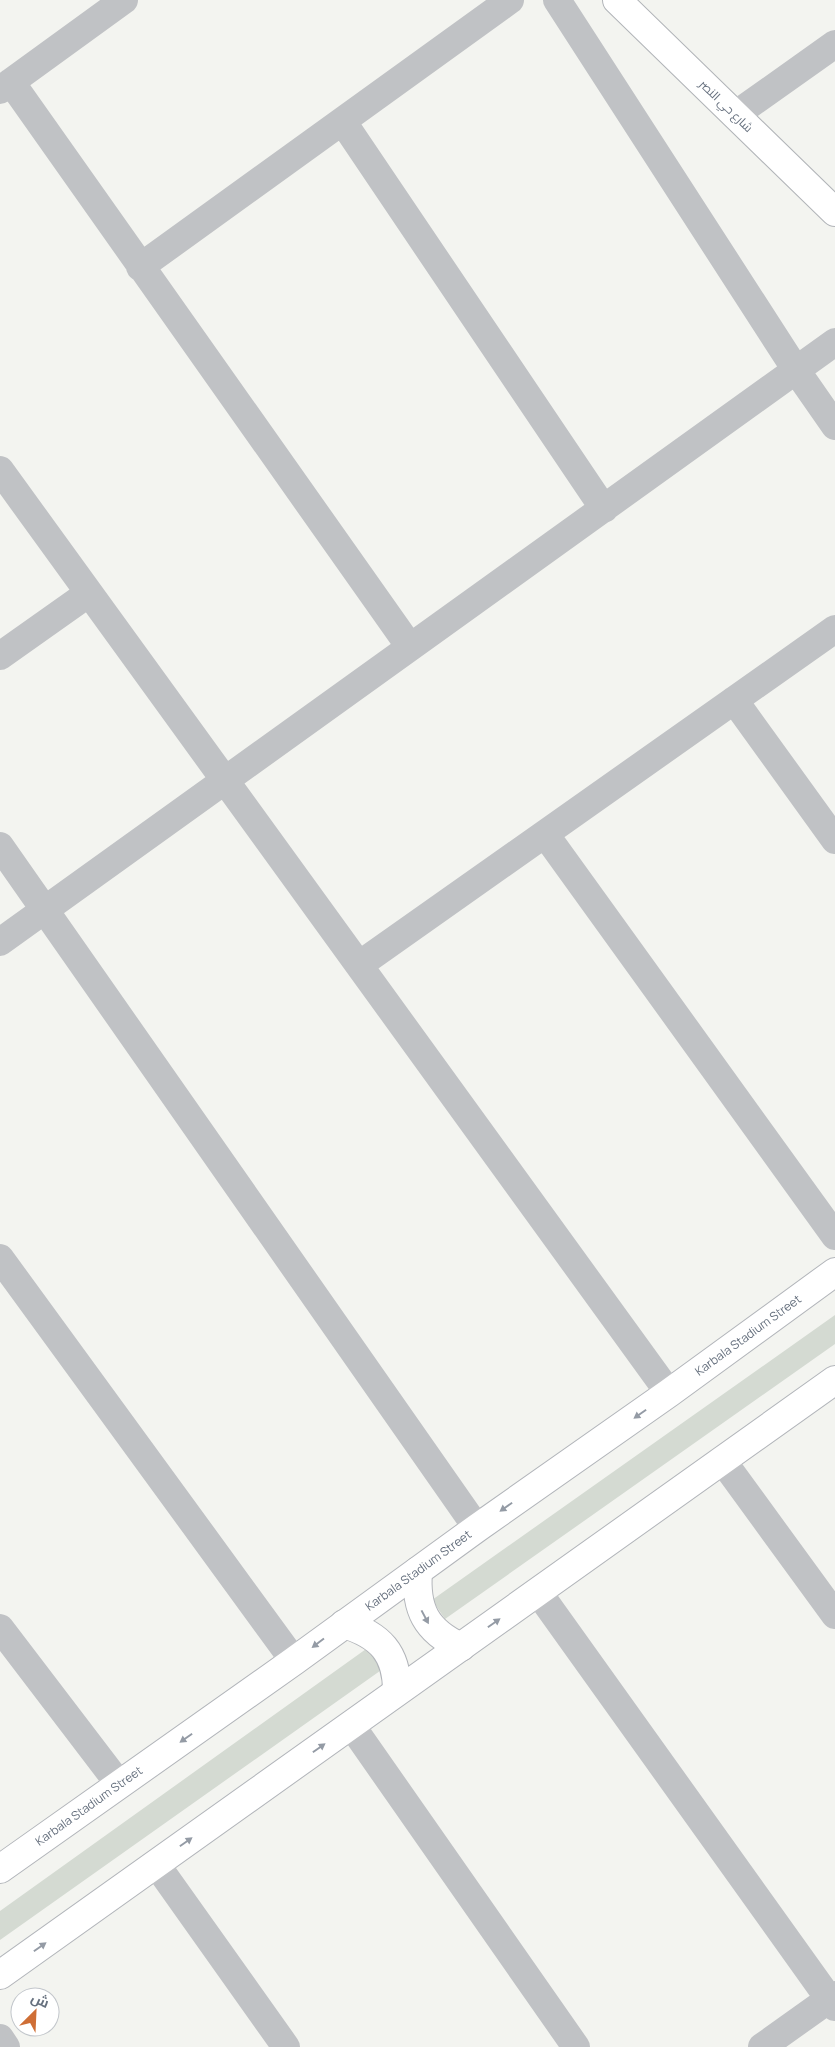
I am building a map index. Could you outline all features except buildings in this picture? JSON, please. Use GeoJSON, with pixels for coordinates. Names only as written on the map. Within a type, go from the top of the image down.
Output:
{"type":"FeatureCollection","features":[{"type":"Feature","properties":{"kind":"main road","name":"شارع حي النصر"},"geometry":{"type":"LineString","coordinates":[[617,0],[835,212]]}},
{"type":"Feature","properties":{"kind":"main road","name":"Karbala Stadium Street"},"geometry":{"type":"LineString","coordinates":[[0,1869],[669,1393],[835,1272]]}},
{"type":"Feature","properties":{"kind":"main road"},"geometry":{"type":"LineString","coordinates":[[0,1975],[835,1380]]}},
{"type":"Feature","properties":{"kind":"main road"},"geometry":{"type":"LineString","coordinates":[[418,1571],[418,1600],[428,1624],[448,1641],[461,1647]]}},
{"type":"Feature","properties":{"kind":"main road"},"geometry":{"type":"LineString","coordinates":[[344,1624],[370,1634],[389,1653],[397,1677],[397,1691]]}},
{"type":"Feature","properties":{"kind":"street"},"geometry":{"type":"LineString","coordinates":[[124,0],[6,86],[140,267],[410,647]]}},
{"type":"Feature","properties":{"kind":"street"},"geometry":{"type":"LineString","coordinates":[[140,267],[510,0]]}},
{"type":"Feature","properties":{"kind":"street"},"geometry":{"type":"LineString","coordinates":[[558,0],[796,370],[835,426]]}},
{"type":"Feature","properties":{"kind":"street"},"geometry":{"type":"LineString","coordinates":[[735,115],[835,44]]}},
{"type":"Feature","properties":{"kind":"street"},"geometry":{"type":"LineString","coordinates":[[343,122],[604,509]]}},
{"type":"Feature","properties":{"kind":"street"},"geometry":{"type":"LineString","coordinates":[[0,942],[835,342]]}},
{"type":"Feature","properties":{"kind":"street"},"geometry":{"type":"LineString","coordinates":[[0,470],[669,1393]]}},
{"type":"Feature","properties":{"kind":"street"},"geometry":{"type":"LineString","coordinates":[[0,656],[89,593]]}},
{"type":"Feature","properties":{"kind":"street"},"geometry":{"type":"LineString","coordinates":[[359,965],[835,629]]}},
{"type":"Feature","properties":{"kind":"street"},"geometry":{"type":"LineString","coordinates":[[734,700],[835,840]]}},
{"type":"Feature","properties":{"kind":"street"},"geometry":{"type":"LineString","coordinates":[[545,834],[835,1236]]}},
{"type":"Feature","properties":{"kind":"street"},"geometry":{"type":"LineString","coordinates":[[0,846],[477,1528]]}},
{"type":"Feature","properties":{"kind":"street"},"geometry":{"type":"LineString","coordinates":[[0,1258],[294,1661]]}},
{"type":"Feature","properties":{"kind":"street"},"geometry":{"type":"LineString","coordinates":[[722,1460],[835,1615]]}},
{"type":"Feature","properties":{"kind":"street"},"geometry":{"type":"LineString","coordinates":[[538,1592],[833,2000],[762,2047]]}},
{"type":"Feature","properties":{"kind":"street"},"geometry":{"type":"LineString","coordinates":[[0,1628],[119,1784]]}},
{"type":"Feature","properties":{"kind":"street"},"geometry":{"type":"LineString","coordinates":[[351,1725],[576,2047]]}},
{"type":"Feature","properties":{"kind":"street"},"geometry":{"type":"LineString","coordinates":[[156,1864],[286,2047]]}},
{"type":"Feature","properties":{"kind":"street"},"geometry":{"type":"LineString","coordinates":[[0,2038],[6,2047]]}},
{"type":"Feature","properties":{"kind":"shaded area"},"geometry":{"type":"Polygon","coordinates":[[[835,1315],[835,1344],[445,1619],[432,1600],[835,1315]]]}},
{"type":"Feature","properties":{"kind":"shaded area"},"geometry":{"type":"Polygon","coordinates":[[[380,1639],[394,1661],[0,1940],[0,1911],[380,1639]]]}}]}
